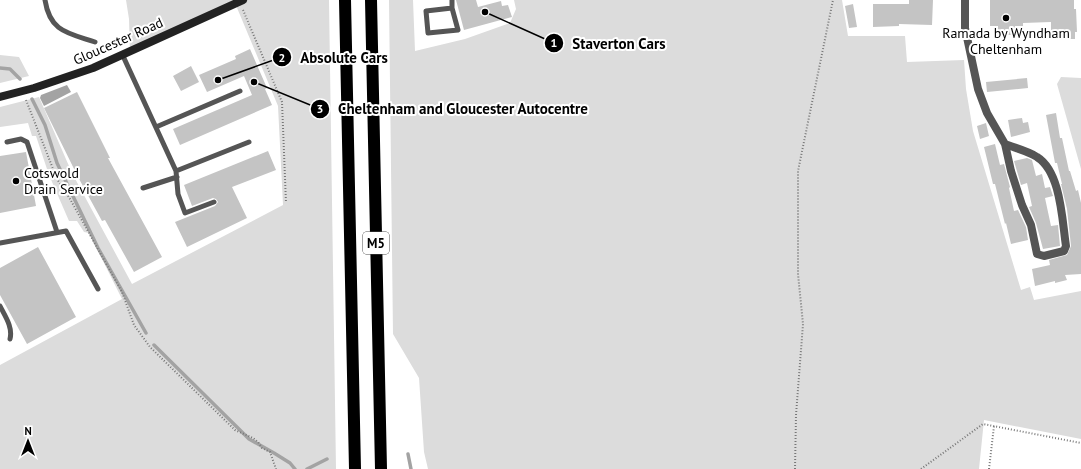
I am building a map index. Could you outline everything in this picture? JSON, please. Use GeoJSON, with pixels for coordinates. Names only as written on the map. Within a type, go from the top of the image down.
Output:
{"type":"FeatureCollection","features":[{"type":"Feature","properties":{"kind":"highway","name":"M5"},"geometry":{"type":"LineString","coordinates":[[345,0],[355,469]]}},
{"type":"Feature","properties":{"kind":"highway","name":"M5"},"geometry":{"type":"LineString","coordinates":[[371,0],[381,469]]}},
{"type":"Feature","properties":{"kind":"main road","name":"Gloucester Road"},"geometry":{"type":"LineString","coordinates":[[0,97],[94,68],[123,56],[194,21],[241,1]]}},
{"type":"Feature","properties":{"kind":"street"},"geometry":{"type":"LineString","coordinates":[[965,0],[965,28],[978,89],[987,112],[1005,144],[1011,171],[1022,205],[1031,226],[1038,254],[1044,256],[1064,251],[1066,246],[1056,185],[1047,167],[1038,157],[1005,144]]}},
{"type":"Feature","properties":{"kind":"lane"},"geometry":{"type":"LineString","coordinates":[[45,0],[46,10],[51,21],[57,28],[65,33],[95,42]]}},
{"type":"Feature","properties":{"kind":"lane"},"geometry":{"type":"LineString","coordinates":[[452,0],[452,8],[458,30],[428,33],[426,11],[452,8]]}},
{"type":"Feature","properties":{"kind":"lane"},"geometry":{"type":"LineString","coordinates":[[123,56],[176,174],[178,194],[185,213],[214,202]]}},
{"type":"Feature","properties":{"kind":"lane"},"geometry":{"type":"LineString","coordinates":[[156,127],[240,91]]}},
{"type":"Feature","properties":{"kind":"lane"},"geometry":{"type":"LineString","coordinates":[[7,142],[21,139],[27,142],[57,232]]}},
{"type":"Feature","properties":{"kind":"lane"},"geometry":{"type":"LineString","coordinates":[[143,188],[249,142]]}},
{"type":"Feature","properties":{"kind":"lane"},"geometry":{"type":"LineString","coordinates":[[0,243],[66,231],[98,289]]}},
{"type":"Feature","properties":{"kind":"lane"},"geometry":{"type":"LineString","coordinates":[[0,306],[12,334],[10,339]]}},
{"type":"Feature","properties":{"kind":"path"},"geometry":{"type":"LineString","coordinates":[[795,469],[796,414],[803,324],[798,274],[798,171],[833,0]]}},
{"type":"Feature","properties":{"kind":"path"},"geometry":{"type":"LineString","coordinates":[[241,1],[282,102],[286,203]]}},
{"type":"Feature","properties":{"kind":"path"},"geometry":{"type":"LineString","coordinates":[[23,91],[57,179],[70,199],[122,292],[134,325],[140,335],[150,347],[236,430],[253,438],[262,448],[270,452],[276,469]]}},
{"type":"Feature","properties":{"kind":"path"},"geometry":{"type":"LineString","coordinates":[[921,469],[983,424],[1081,443]]}},
{"type":"Feature","properties":{"kind":"path"},"geometry":{"type":"LineString","coordinates":[[990,469],[994,426]]}},
{"type":"Feature","properties":{"kind":"shaded area"},"geometry":{"type":"Polygon","coordinates":[[[126,0],[329,0],[336,469],[0,469],[0,365],[122,299],[89,233],[84,232],[77,221],[69,221],[49,175],[36,136],[32,136],[28,123],[0,127],[0,107],[39,97],[72,173],[132,284],[283,205],[278,106],[235,3],[130,53],[129,19],[126,0]]]}},
{"type":"Feature","properties":{"kind":"shaded area"},"geometry":{"type":"Polygon","coordinates":[[[389,0],[413,0],[415,51],[465,39],[510,23],[516,9],[514,0],[842,0],[848,36],[905,36],[907,62],[964,60],[966,89],[973,131],[1021,290],[1030,287],[1034,300],[1081,291],[1081,439],[984,420],[979,469],[428,469],[424,452],[419,378],[393,334],[389,0]]]}},
{"type":"Feature","properties":{"kind":"shaded area"},"geometry":{"type":"Polygon","coordinates":[[[0,55],[19,57],[29,76],[0,83],[0,55]]]}},
{"type":"Feature","properties":{"kind":"shaded area"},"geometry":{"type":"Polygon","coordinates":[[[1061,77],[1081,78],[1081,169],[1057,84],[1061,77]]]}},
{"type":"Feature","properties":{"kind":"shaded area"},"geometry":{"type":"Polygon","coordinates":[[[67,85],[71,92],[44,106],[40,98],[41,95],[67,85]]]}},
{"type":"Feature","properties":{"kind":"building"},"geometry":{"type":"Polygon","coordinates":[[[456,0],[476,0],[478,7],[501,1],[502,6],[508,5],[512,17],[464,30],[456,0]]]}},
{"type":"Feature","properties":{"kind":"building"},"geometry":{"type":"Polygon","coordinates":[[[909,0],[933,0],[932,25],[899,24],[899,26],[873,27],[873,4],[909,4],[909,0]]]}},
{"type":"Feature","properties":{"kind":"building","name":"Ramada by Wyndham Cheltenham"},"geometry":{"type":"Polygon","coordinates":[[[990,0],[1074,0],[1077,32],[1075,32],[1075,39],[1051,39],[1051,22],[1023,23],[1023,26],[1015,26],[1015,35],[998,35],[998,26],[990,26],[990,0]]]}},
{"type":"Feature","properties":{"kind":"building"},"geometry":{"type":"Polygon","coordinates":[[[853,4],[857,27],[849,28],[845,6],[853,4]]]}},
{"type":"Feature","properties":{"kind":"building"},"geometry":{"type":"Polygon","coordinates":[[[250,49],[267,88],[265,89],[272,105],[180,145],[173,129],[252,95],[244,76],[207,92],[199,75],[236,59],[235,56],[250,49]]]}},
{"type":"Feature","properties":{"kind":"building"},"geometry":{"type":"Polygon","coordinates":[[[191,66],[199,82],[181,91],[173,76],[191,66]]]}},
{"type":"Feature","properties":{"kind":"building"},"geometry":{"type":"Polygon","coordinates":[[[1027,78],[1028,88],[987,92],[986,82],[1027,78]]]}},
{"type":"Feature","properties":{"kind":"building"},"geometry":{"type":"Polygon","coordinates":[[[77,92],[110,158],[108,158],[162,257],[134,272],[105,220],[102,221],[78,177],[44,108],[77,92]]]}},
{"type":"Feature","properties":{"kind":"building"},"geometry":{"type":"Polygon","coordinates":[[[1056,113],[1060,138],[1062,138],[1069,171],[1076,191],[1078,190],[1081,203],[1081,274],[1065,275],[1067,280],[1055,283],[1055,281],[1035,286],[1032,269],[1050,265],[1049,260],[1067,255],[1071,246],[1067,209],[1057,163],[1055,163],[1046,115],[1056,113]]]}},
{"type":"Feature","properties":{"kind":"building"},"geometry":{"type":"Polygon","coordinates":[[[1022,118],[1023,123],[1028,122],[1030,132],[1011,137],[1008,120],[1022,118]]]}},
{"type":"Feature","properties":{"kind":"building"},"geometry":{"type":"Polygon","coordinates":[[[986,123],[989,136],[980,139],[977,126],[986,123]]]}},
{"type":"Feature","properties":{"kind":"building"},"geometry":{"type":"Polygon","coordinates":[[[995,144],[1000,165],[1004,164],[1014,211],[1018,210],[1026,227],[1028,240],[1011,244],[995,184],[993,184],[984,147],[995,144]]]}},
{"type":"Feature","properties":{"kind":"building"},"geometry":{"type":"Polygon","coordinates":[[[268,151],[276,170],[232,187],[247,218],[187,247],[175,222],[215,206],[218,202],[213,198],[192,206],[184,185],[268,151]]]}},
{"type":"Feature","properties":{"kind":"building","name":"Cotswold Drain Service"},"geometry":{"type":"Polygon","coordinates":[[[26,152],[36,206],[0,213],[0,156],[26,152]]]}},
{"type":"Feature","properties":{"kind":"building"},"geometry":{"type":"Polygon","coordinates":[[[1027,158],[1032,160],[1036,176],[1042,174],[1045,188],[1050,187],[1053,196],[1045,198],[1051,226],[1058,225],[1060,246],[1043,249],[1036,223],[1029,207],[1032,206],[1027,183],[1021,185],[1014,161],[1027,158]]]}},
{"type":"Feature","properties":{"kind":"building"},"geometry":{"type":"Polygon","coordinates":[[[38,247],[76,317],[27,344],[0,295],[0,268],[38,247]]]}},
{"type":"Feature","properties":{"kind":"waterway"},"geometry":{"type":"LineString","coordinates":[[0,68],[10,69],[20,79]]}},
{"type":"Feature","properties":{"kind":"waterway"},"geometry":{"type":"LineString","coordinates":[[32,99],[45,125],[57,163],[98,248],[146,333]]}},
{"type":"Feature","properties":{"kind":"waterway"},"geometry":{"type":"LineString","coordinates":[[154,345],[249,439],[290,463],[295,469]]}},
{"type":"Feature","properties":{"kind":"waterway"},"geometry":{"type":"LineString","coordinates":[[408,454],[411,469]]}},
{"type":"Feature","properties":{"kind":"waterway"},"geometry":{"type":"LineString","coordinates":[[307,469],[327,459]]}},
{"type":"Feature","properties":{"kind":"place","name":"Staverton Cars"},"geometry":{"type":"Point","coordinates":[485,12]}},
{"type":"Feature","properties":{"kind":"place","name":"Ramada by Wyndham Cheltenham"},"geometry":{"type":"Point","coordinates":[1006,18]}},
{"type":"Feature","properties":{"kind":"place","name":"Absolute Cars"},"geometry":{"type":"Point","coordinates":[218,80]}},
{"type":"Feature","properties":{"kind":"place","name":"Cheltenham and Gloucester Autocentre"},"geometry":{"type":"Point","coordinates":[254,82]}},
{"type":"Feature","properties":{"kind":"place","name":"Cotswold Drain Service"},"geometry":{"type":"Point","coordinates":[16,181]}}]}
